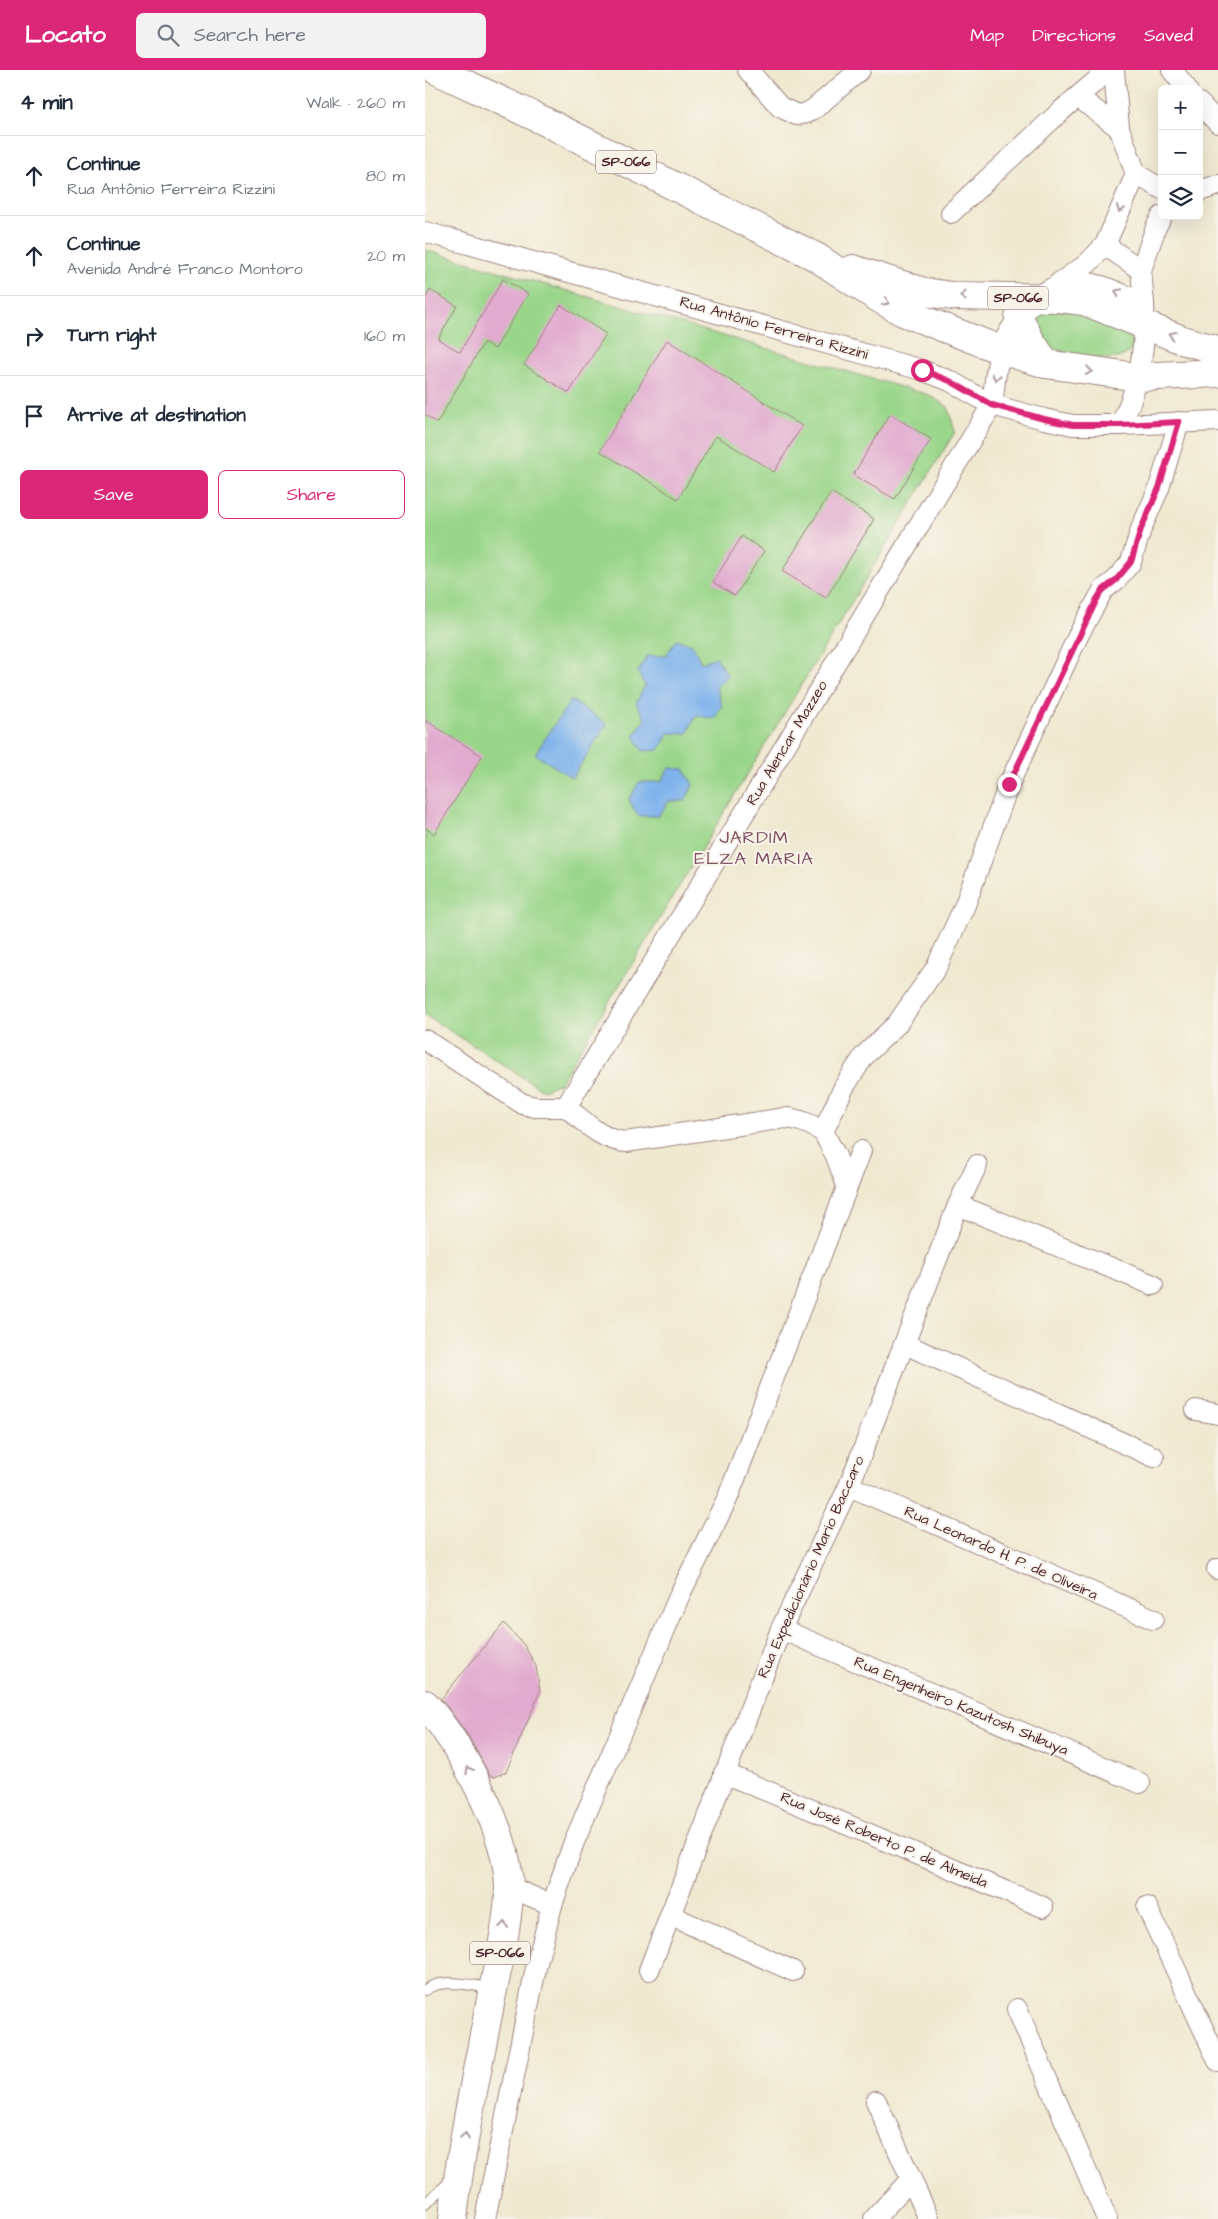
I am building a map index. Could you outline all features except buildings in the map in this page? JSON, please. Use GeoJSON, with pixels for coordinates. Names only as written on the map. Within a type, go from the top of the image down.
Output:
{"type":"FeatureCollection","features":[{"type":"Feature","properties":{"kind":"main road","name":"SP-066"},"geometry":{"type":"LineString","coordinates":[[436,70],[538,118],[816,257],[903,312],[1001,350],[1046,364],[1139,377],[1218,373]]}},
{"type":"Feature","properties":{"kind":"main road","name":"SP-066"},"geometry":{"type":"LineString","coordinates":[[816,257],[924,292],[952,296],[1084,302],[1144,315],[1185,341],[1218,350]]}},
{"type":"Feature","properties":{"kind":"main road"},"geometry":{"type":"LineString","coordinates":[[1037,300],[1034,346],[1046,364]]}},
{"type":"Feature","properties":{"kind":"main road","name":"SP-066"},"geometry":{"type":"LineString","coordinates":[[425,1704],[452,1739],[473,1776],[489,1812],[502,1851],[509,1887],[503,1934],[458,2174],[453,2219]]}},
{"type":"Feature","properties":{"kind":"street"},"geometry":{"type":"LineString","coordinates":[[748,70],[780,108],[797,115],[807,113],[815,108],[860,70]]}},
{"type":"Feature","properties":{"kind":"street"},"geometry":{"type":"LineString","coordinates":[[951,213],[1078,96],[1109,70]]}},
{"type":"Feature","properties":{"kind":"street"},"geometry":{"type":"LineString","coordinates":[[1114,70],[1119,128],[1136,174],[1158,187]]}},
{"type":"Feature","properties":{"kind":"street"},"geometry":{"type":"LineString","coordinates":[[1172,70],[1184,85]]}},
{"type":"Feature","properties":{"kind":"street"},"geometry":{"type":"LineString","coordinates":[[1078,96],[1119,128]]}},
{"type":"Feature","properties":{"kind":"street"},"geometry":{"type":"LineString","coordinates":[[1203,107],[1218,123]]}},
{"type":"Feature","properties":{"kind":"street"},"geometry":{"type":"LineString","coordinates":[[992,405],[1001,350],[1006,338],[1037,300],[1087,264],[1105,245],[1136,174]]}},
{"type":"Feature","properties":{"kind":"street"},"geometry":{"type":"LineString","coordinates":[[1203,190],[1218,184]]}},
{"type":"Feature","properties":{"kind":"street"},"geometry":{"type":"LineString","coordinates":[[1120,425],[1128,410],[1143,360],[1144,315],[1141,270],[1160,220]]}},
{"type":"Feature","properties":{"kind":"street","name":"Rua Antônio Ferreira Rizzini"},"geometry":{"type":"LineString","coordinates":[[425,232],[922,370],[950,381],[992,405],[1044,419],[1073,425],[1218,421]]}},
{"type":"Feature","properties":{"kind":"street"},"geometry":{"type":"LineString","coordinates":[[1105,245],[1141,270]]}},
{"type":"Feature","properties":{"kind":"street","name":"Rua Alencar Mazzeo"},"geometry":{"type":"LineString","coordinates":[[566,1107],[992,405]]}},
{"type":"Feature","properties":{"kind":"street"},"geometry":{"type":"LineString","coordinates":[[823,1132],[844,1087],[864,1056],[897,1024],[936,968],[965,905],[1009,784],[1079,634],[1103,590],[1116,580],[1131,562],[1141,529],[1159,488],[1179,422]]}},
{"type":"Feature","properties":{"kind":"street"},"geometry":{"type":"LineString","coordinates":[[425,1040],[523,1104],[535,1107],[566,1107],[603,1136],[615,1141],[626,1142],[785,1118],[803,1121],[823,1132],[836,1156],[847,1186]]}},
{"type":"Feature","properties":{"kind":"street"},"geometry":{"type":"LineString","coordinates":[[485,2219],[537,1963],[552,1905],[574,1842],[681,1592],[728,1497],[861,1151]]}},
{"type":"Feature","properties":{"kind":"street","name":"Rua Expedicionário Mario Baccaro"},"geometry":{"type":"LineString","coordinates":[[649,1970],[781,1629],[849,1486],[958,1205],[977,1165]]}},
{"type":"Feature","properties":{"kind":"street"},"geometry":{"type":"LineString","coordinates":[[958,1205],[1153,1285]]}},
{"type":"Feature","properties":{"kind":"street"},"geometry":{"type":"LineString","coordinates":[[905,1344],[1154,1457]]}},
{"type":"Feature","properties":{"kind":"street"},"geometry":{"type":"LineString","coordinates":[[1196,1410],[1218,1414]]}},
{"type":"Feature","properties":{"kind":"street","name":"Rua Leonardo H. P. de Oliveira"},"geometry":{"type":"LineString","coordinates":[[849,1486],[1153,1619]]}},
{"type":"Feature","properties":{"kind":"street","name":"Rua Engenheiro Kazutosh Shibuya"},"geometry":{"type":"LineString","coordinates":[[781,1629],[1140,1783]]}},
{"type":"Feature","properties":{"kind":"street","name":"Rua José Roberto P. de Almeida"},"geometry":{"type":"LineString","coordinates":[[724,1773],[1043,1907]]}},
{"type":"Feature","properties":{"kind":"street"},"geometry":{"type":"LineString","coordinates":[[509,1887],[552,1905]]}},
{"type":"Feature","properties":{"kind":"street"},"geometry":{"type":"LineString","coordinates":[[1147,1907],[1218,2061]]}},
{"type":"Feature","properties":{"kind":"street"},"geometry":{"type":"LineString","coordinates":[[671,1916],[793,1971]]}},
{"type":"Feature","properties":{"kind":"street"},"geometry":{"type":"LineString","coordinates":[[1017,2009],[1107,2219]]}},
{"type":"Feature","properties":{"kind":"street"},"geometry":{"type":"LineString","coordinates":[[877,2101],[929,2219]]}},
{"type":"Feature","properties":{"kind":"street"},"geometry":{"type":"LineString","coordinates":[[874,2219],[911,2179]]}},
{"type":"Feature","properties":{"kind":"lane"},"geometry":{"type":"LineString","coordinates":[[425,1990],[431,1986],[445,1983],[493,1988]]}},
{"type":"Feature","properties":{"kind":"lane"},"geometry":{"type":"LineString","coordinates":[[425,2204],[458,2174]]}},
{"type":"Feature","properties":{"kind":"green space"},"geometry":{"type":"Polygon","coordinates":[[[425,250],[929,395],[948,407],[955,432],[560,1083],[543,1090],[425,1015],[425,250]]]}},
{"type":"Feature","properties":{"kind":"green space"},"geometry":{"type":"Polygon","coordinates":[[[1082,310],[1132,332],[1133,346],[1127,354],[1117,358],[1103,359],[1050,348],[1034,318],[1043,311],[1082,310]]]}},
{"type":"Feature","properties":{"kind":"water"},"geometry":{"type":"Polygon","coordinates":[[[676,640],[692,644],[701,663],[716,657],[728,676],[716,687],[722,705],[714,719],[696,715],[687,734],[669,733],[659,750],[643,751],[634,736],[645,719],[636,703],[645,686],[638,672],[647,656],[666,656],[676,640]]]}},
{"type":"Feature","properties":{"kind":"water"},"geometry":{"type":"Polygon","coordinates":[[[571,700],[607,724],[572,778],[535,754],[571,700]]]}},
{"type":"Feature","properties":{"kind":"water"},"geometry":{"type":"Polygon","coordinates":[[[669,768],[684,769],[693,785],[685,801],[669,801],[658,816],[638,816],[629,800],[639,782],[661,782],[669,768]]]}},
{"type":"Feature","properties":{"kind":"district","name":"JARDIM ELZA MARIA"},"geometry":{"type":"Point","coordinates":[754,848]}},
{"type":"Feature","properties":{"kind":"route"},"geometry":{"type":"LineString","coordinates":[[922,370],[950,381],[992,405],[1073,425],[1179,422],[1159,488],[1141,529],[1131,562],[1124,572],[1103,590],[1097,599],[1009,784]]}}]}
